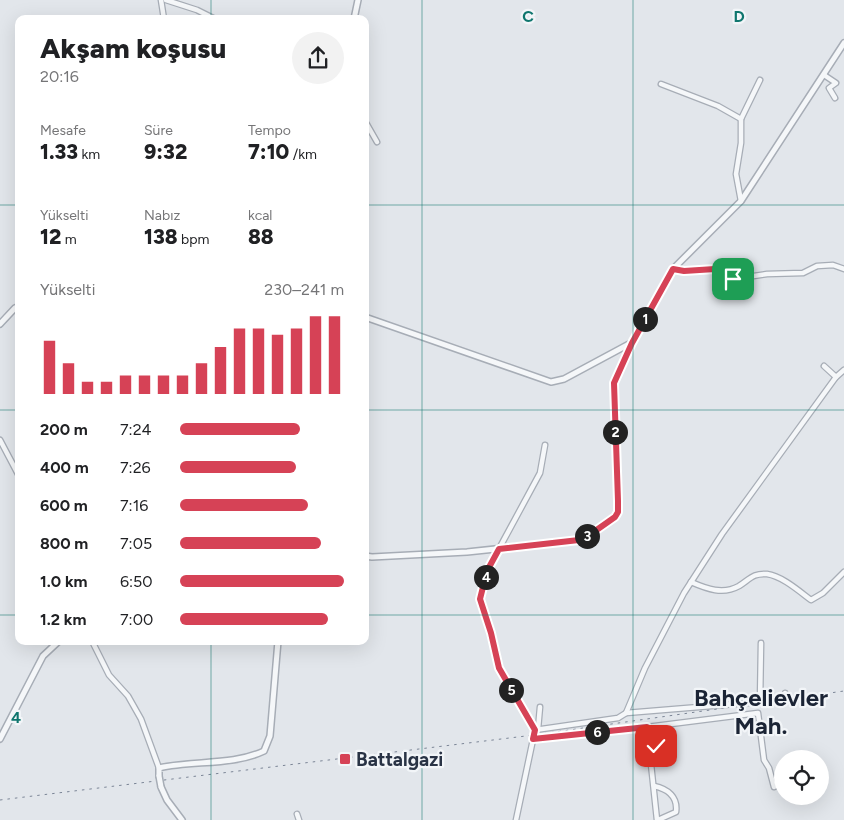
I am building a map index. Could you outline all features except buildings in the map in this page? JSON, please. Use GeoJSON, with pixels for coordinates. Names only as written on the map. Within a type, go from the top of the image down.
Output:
{"type":"FeatureCollection","features":[{"type":"Feature","properties":{"kind":"street"},"geometry":{"type":"LineString","coordinates":[[161,0],[163,15]]}},
{"type":"Feature","properties":{"kind":"street"},"geometry":{"type":"LineString","coordinates":[[166,0],[207,15]]}},
{"type":"Feature","properties":{"kind":"street"},"geometry":{"type":"LineString","coordinates":[[355,15],[358,0]]}},
{"type":"Feature","properties":{"kind":"street"},"geometry":{"type":"LineString","coordinates":[[369,556],[404,556],[499,549],[579,540],[607,522],[618,512],[614,383],[632,343],[673,269],[741,201],[844,43]]}},
{"type":"Feature","properties":{"kind":"street"},"geometry":{"type":"LineString","coordinates":[[824,75],[836,83],[829,88],[835,98]]}},
{"type":"Feature","properties":{"kind":"street"},"geometry":{"type":"LineString","coordinates":[[741,201],[736,174],[741,143],[741,119],[760,80]]}},
{"type":"Feature","properties":{"kind":"street"},"geometry":{"type":"LineString","coordinates":[[662,84],[718,106],[741,119]]}},
{"type":"Feature","properties":{"kind":"street"},"geometry":{"type":"LineString","coordinates":[[369,128],[377,142]]}},
{"type":"Feature","properties":{"kind":"street"},"geometry":{"type":"LineString","coordinates":[[673,269],[684,271],[715,269],[733,279],[767,274],[803,273],[818,266],[833,265],[844,269]]}},
{"type":"Feature","properties":{"kind":"street"},"geometry":{"type":"LineString","coordinates":[[0,324],[15,308]]}},
{"type":"Feature","properties":{"kind":"street"},"geometry":{"type":"LineString","coordinates":[[369,318],[525,375],[551,382],[564,379],[632,343]]}},
{"type":"Feature","properties":{"kind":"street"},"geometry":{"type":"LineString","coordinates":[[824,366],[836,377]]}},
{"type":"Feature","properties":{"kind":"street"},"geometry":{"type":"LineString","coordinates":[[626,714],[645,668],[691,582],[722,534],[836,377],[844,370]]}},
{"type":"Feature","properties":{"kind":"street"},"geometry":{"type":"LineString","coordinates":[[0,440],[15,469]]}},
{"type":"Feature","properties":{"kind":"street"},"geometry":{"type":"LineString","coordinates":[[537,730],[499,668],[491,633],[480,599],[487,571],[540,473],[546,446]]}},
{"type":"Feature","properties":{"kind":"street"},"geometry":{"type":"LineString","coordinates":[[691,582],[723,592],[740,586],[752,575],[768,574],[790,584],[810,600],[823,593],[844,572]]}},
{"type":"Feature","properties":{"kind":"street"},"geometry":{"type":"LineString","coordinates":[[760,702],[762,643]]}},
{"type":"Feature","properties":{"kind":"street"},"geometry":{"type":"LineString","coordinates":[[0,739],[43,656],[55,645]]}},
{"type":"Feature","properties":{"kind":"street"},"geometry":{"type":"LineString","coordinates":[[94,645],[109,675],[128,696],[159,768],[161,787],[167,800],[182,820]]}},
{"type":"Feature","properties":{"kind":"street"},"geometry":{"type":"LineString","coordinates":[[159,768],[237,759],[253,756],[264,750],[270,736],[278,645]]}},
{"type":"Feature","properties":{"kind":"street"},"geometry":{"type":"LineString","coordinates":[[537,730],[618,718],[626,714],[760,702],[779,699],[784,697],[785,693]]}},
{"type":"Feature","properties":{"kind":"street"},"geometry":{"type":"LineString","coordinates":[[516,820],[533,739],[537,730],[540,707]]}},
{"type":"Feature","properties":{"kind":"street"},"geometry":{"type":"LineString","coordinates":[[533,739],[758,713],[764,760],[769,768],[774,787]]}},
{"type":"Feature","properties":{"kind":"street"},"geometry":{"type":"LineString","coordinates":[[647,727],[658,820],[676,812],[677,807],[674,797],[665,788],[654,786]]}},
{"type":"Feature","properties":{"kind":"street"},"geometry":{"type":"LineString","coordinates":[[650,750],[661,747],[668,755]]}},
{"type":"Feature","properties":{"kind":"street"},"geometry":{"type":"LineString","coordinates":[[764,760],[771,758]]}},
{"type":"Feature","properties":{"kind":"street"},"geometry":{"type":"LineString","coordinates":[[297,814],[299,820]]}},
{"type":"Feature","properties":{"kind":"railway"},"geometry":{"type":"LineString","coordinates":[[0,800],[534,735],[844,691]]}},
{"type":"Feature","properties":{"kind":"place","name":"Battalgazi"},"geometry":{"type":"Point","coordinates":[345,759]}},
{"type":"Feature","properties":{"kind":"district","name":"Bahçelievler Mah."},"geometry":{"type":"Point","coordinates":[761,711]}},
{"type":"Feature","properties":{"kind":"route"},"geometry":{"type":"LineString","coordinates":[[656,746],[650,750],[647,727],[533,739],[535,730],[499,668],[491,633],[480,599],[487,571],[499,549],[579,540],[615,517],[618,512],[618,501],[615,428],[616,397],[614,383],[632,343],[673,269],[684,271],[715,269],[726,277],[733,279]]}}]}
